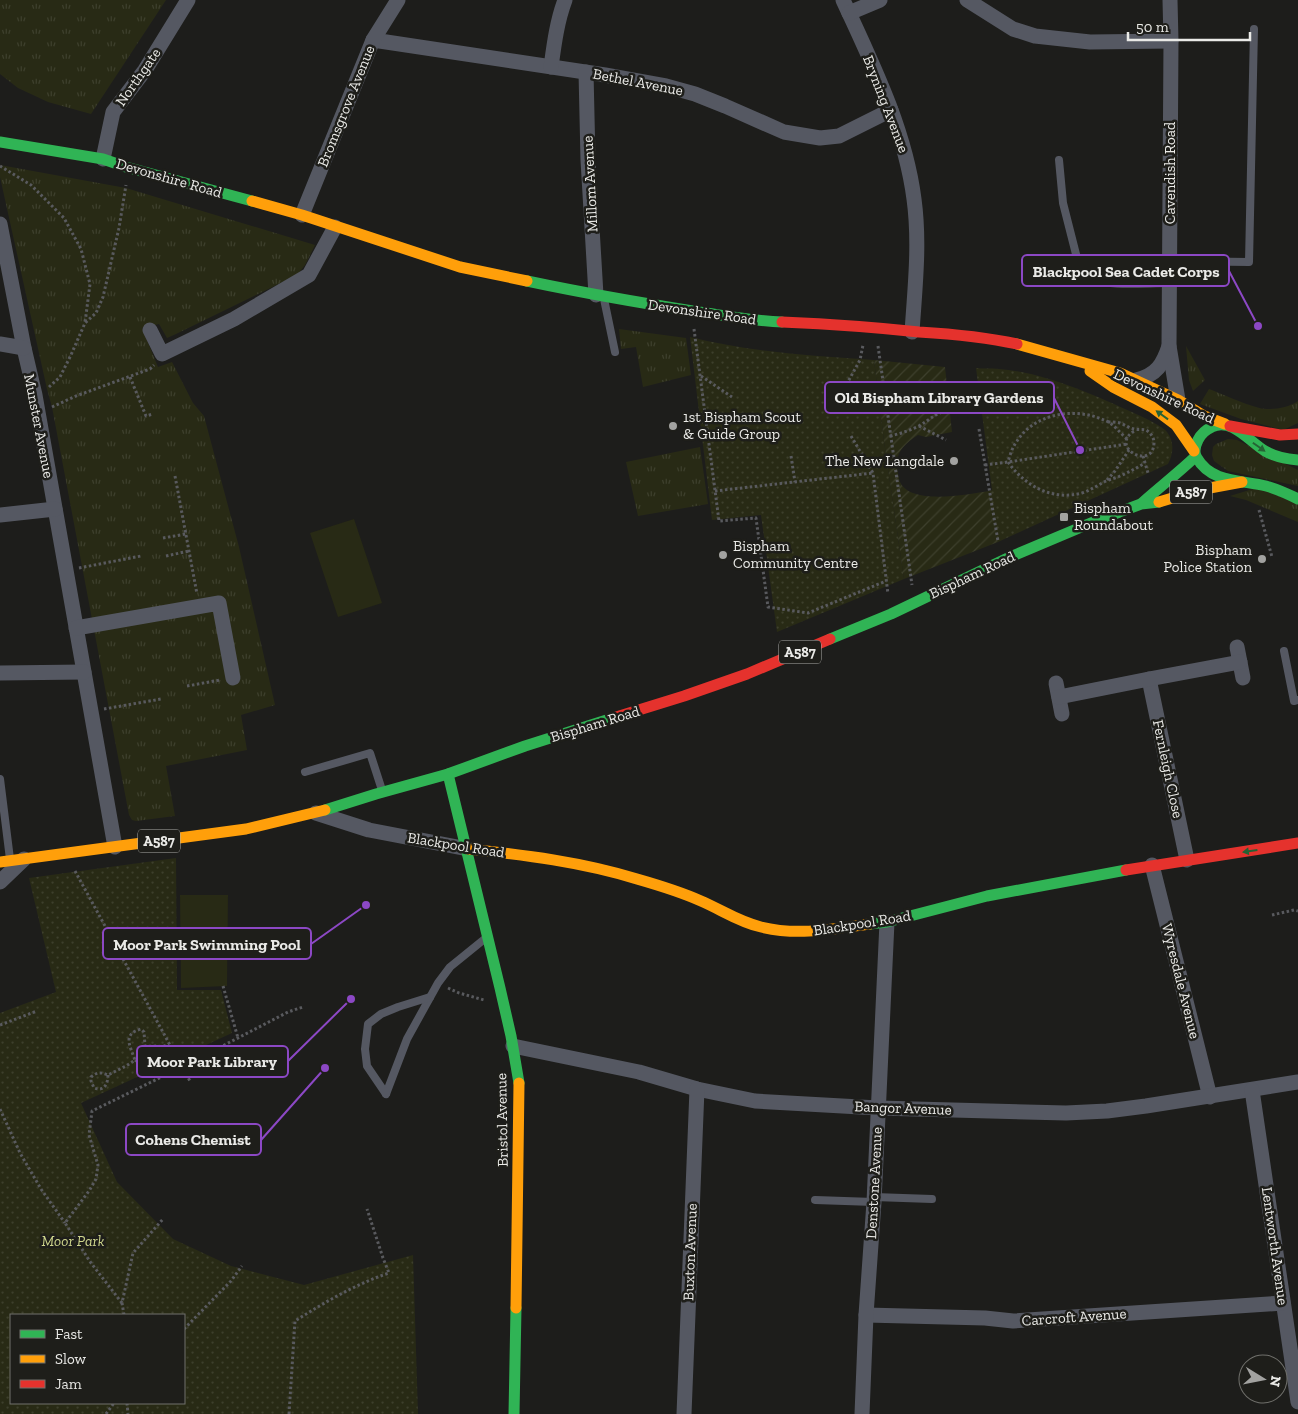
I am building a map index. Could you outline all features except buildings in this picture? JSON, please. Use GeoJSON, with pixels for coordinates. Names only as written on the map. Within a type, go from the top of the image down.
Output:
{"type":"FeatureCollection","features":[{"type":"Feature","properties":{"kind":"main road","name":"Devonshire Road"},"geometry":{"type":"LineString","coordinates":[[0,142],[103,159],[302,215],[460,267],[600,296],[667,308],[693,310],[762,321],[871,327],[994,339],[1017,344],[1120,373],[1178,400],[1204,416],[1227,425]]}},
{"type":"Feature","properties":{"kind":"main road","name":"Devonshire Road"},"geometry":{"type":"LineString","coordinates":[[1075,360],[1112,386],[1152,407],[1176,424],[1195,454]]}},
{"type":"Feature","properties":{"kind":"main road","name":"A587"},"geometry":{"type":"LineString","coordinates":[[1227,425],[1216,425],[1205,431],[1197,442],[1195,454],[1204,468],[1209,472],[1242,482],[1268,486],[1298,499]]}},
{"type":"Feature","properties":{"kind":"main road"},"geometry":{"type":"LineString","coordinates":[[1227,425],[1276,435],[1298,434]]}},
{"type":"Feature","properties":{"kind":"main road"},"geometry":{"type":"LineString","coordinates":[[1227,425],[1242,433],[1262,450],[1277,456],[1298,460]]}},
{"type":"Feature","properties":{"kind":"main road","name":"Bispham Road"},"geometry":{"type":"LineString","coordinates":[[1141,504],[1169,481],[1195,454]]}},
{"type":"Feature","properties":{"kind":"main road","name":"Bispham Road"},"geometry":{"type":"LineString","coordinates":[[12,861],[246,829],[316,812],[448,774],[525,746],[747,674],[891,614],[1001,561],[1141,504],[1165,501],[1199,490],[1242,482]]}},
{"type":"Feature","properties":{"kind":"main road","name":"Bristol Avenue"},"geometry":{"type":"LineString","coordinates":[[448,774],[488,935],[513,1046],[519,1084],[514,1414]]}},
{"type":"Feature","properties":{"kind":"main road","name":"Blackpool Road"},"geometry":{"type":"LineString","coordinates":[[468,849],[522,855],[595,867],[638,879],[701,901],[738,920],[762,927],[794,932],[822,931],[887,922],[987,896],[1152,865],[1298,843]]}},
{"type":"Feature","properties":{"kind":"street","name":"Northgate"},"geometry":{"type":"LineString","coordinates":[[103,159],[113,112],[145,70],[188,0]]}},
{"type":"Feature","properties":{"kind":"street","name":"Bromsgrove Avenue"},"geometry":{"type":"LineString","coordinates":[[302,215],[373,40],[398,0]]}},
{"type":"Feature","properties":{"kind":"street"},"geometry":{"type":"LineString","coordinates":[[551,67],[565,0]]}},
{"type":"Feature","properties":{"kind":"street"},"geometry":{"type":"LineString","coordinates":[[846,7],[880,0]]}},
{"type":"Feature","properties":{"kind":"street"},"geometry":{"type":"LineString","coordinates":[[967,0],[1014,30],[1035,36],[1090,42],[1171,41]]}},
{"type":"Feature","properties":{"kind":"street","name":"Cavendish Road"},"geometry":{"type":"LineString","coordinates":[[1170,0],[1169,346],[1178,400]]}},
{"type":"Feature","properties":{"kind":"street","name":"Bryning Avenue"},"geometry":{"type":"LineString","coordinates":[[846,7],[891,110],[905,153],[914,198],[917,232],[912,332]]}},
{"type":"Feature","properties":{"kind":"street","name":"Bethel Avenue"},"geometry":{"type":"LineString","coordinates":[[373,40],[586,72],[673,88],[695,94],[784,132],[820,138],[839,136],[891,110]]}},
{"type":"Feature","properties":{"kind":"street","name":"Millom Avenue"},"geometry":{"type":"LineString","coordinates":[[586,72],[588,160],[600,296]]}},
{"type":"Feature","properties":{"kind":"street","name":"Munster Avenue"},"geometry":{"type":"LineString","coordinates":[[0,224],[38,413],[115,847]]}},
{"type":"Feature","properties":{"kind":"street"},"geometry":{"type":"LineString","coordinates":[[150,330],[162,354],[234,319],[309,275],[335,227]]}},
{"type":"Feature","properties":{"kind":"street"},"geometry":{"type":"LineString","coordinates":[[0,344],[24,348]]}},
{"type":"Feature","properties":{"kind":"street","name":"Cavendish Road"},"geometry":{"type":"LineString","coordinates":[[1136,380],[1145,378],[1159,368],[1169,346]]}},
{"type":"Feature","properties":{"kind":"street"},"geometry":{"type":"LineString","coordinates":[[0,515],[55,509]]}},
{"type":"Feature","properties":{"kind":"street"},"geometry":{"type":"LineString","coordinates":[[76,628],[220,602],[233,678]]}},
{"type":"Feature","properties":{"kind":"street"},"geometry":{"type":"LineString","coordinates":[[1062,714],[1058,690],[1149,678],[1238,654],[1243,678]]}},
{"type":"Feature","properties":{"kind":"street"},"geometry":{"type":"LineString","coordinates":[[0,673],[84,672]]}},
{"type":"Feature","properties":{"kind":"street","name":"Fernleigh Close"},"geometry":{"type":"LineString","coordinates":[[1149,678],[1187,860]]}},
{"type":"Feature","properties":{"kind":"street","name":"Blackpool Road"},"geometry":{"type":"LineString","coordinates":[[316,812],[368,830],[468,849]]}},
{"type":"Feature","properties":{"kind":"street"},"geometry":{"type":"LineString","coordinates":[[0,882],[12,861]]}},
{"type":"Feature","properties":{"kind":"street","name":"Wyresdale Avenue"},"geometry":{"type":"LineString","coordinates":[[1152,865],[1210,1097]]}},
{"type":"Feature","properties":{"kind":"street","name":"Denstone Avenue"},"geometry":{"type":"LineString","coordinates":[[862,1414],[887,922]]}},
{"type":"Feature","properties":{"kind":"street","name":"Bangor Avenue"},"geometry":{"type":"LineString","coordinates":[[513,1046],[639,1072],[697,1089],[755,1101],[878,1108],[1066,1113],[1138,1107],[1298,1082]]}},
{"type":"Feature","properties":{"kind":"street","name":"Buxton Avenue"},"geometry":{"type":"LineString","coordinates":[[684,1414],[697,1089]]}},
{"type":"Feature","properties":{"kind":"street","name":"Lentworth Avenue"},"geometry":{"type":"LineString","coordinates":[[1252,1090],[1298,1402]]}},
{"type":"Feature","properties":{"kind":"street","name":"Carcroft Avenue"},"geometry":{"type":"LineString","coordinates":[[866,1315],[985,1318],[1013,1321],[1283,1303]]}},
{"type":"Feature","properties":{"kind":"lane"},"geometry":{"type":"LineString","coordinates":[[1170,262],[1249,262],[1254,29]]}},
{"type":"Feature","properties":{"kind":"lane"},"geometry":{"type":"LineString","coordinates":[[1059,160],[1063,204],[1079,266],[1085,278],[1096,282],[1112,283],[1169,282]]}},
{"type":"Feature","properties":{"kind":"lane"},"geometry":{"type":"LineString","coordinates":[[600,296],[615,352]]}},
{"type":"Feature","properties":{"kind":"lane"},"geometry":{"type":"LineString","coordinates":[[1284,651],[1294,701],[1298,700]]}},
{"type":"Feature","properties":{"kind":"lane"},"geometry":{"type":"LineString","coordinates":[[306,772],[370,754],[382,792]]}},
{"type":"Feature","properties":{"kind":"lane"},"geometry":{"type":"LineString","coordinates":[[0,779],[12,861]]}},
{"type":"Feature","properties":{"kind":"lane"},"geometry":{"type":"LineString","coordinates":[[430,997],[381,1014],[368,1024],[365,1049],[367,1066],[386,1094],[407,1039],[438,984],[450,967],[488,935]]}},
{"type":"Feature","properties":{"kind":"lane"},"geometry":{"type":"LineString","coordinates":[[815,1200],[932,1198]]}},
{"type":"Feature","properties":{"kind":"path"},"geometry":{"type":"LineString","coordinates":[[0,166],[31,185],[64,218],[81,249],[90,284],[85,323],[71,355],[60,377],[47,389],[34,396]]}},
{"type":"Feature","properties":{"kind":"path"},"geometry":{"type":"LineString","coordinates":[[85,323],[96,313],[103,297],[126,188],[126,167]]}},
{"type":"Feature","properties":{"kind":"path"},"geometry":{"type":"LineString","coordinates":[[693,310],[719,521],[756,518],[768,607],[808,613],[886,581]]}},
{"type":"Feature","properties":{"kind":"path"},"geometry":{"type":"LineString","coordinates":[[844,389],[860,360],[871,327]]}},
{"type":"Feature","properties":{"kind":"path"},"geometry":{"type":"LineString","coordinates":[[871,327],[890,436],[914,602]]}},
{"type":"Feature","properties":{"kind":"path"},"geometry":{"type":"LineString","coordinates":[[38,413],[76,396],[150,369],[162,354]]}},
{"type":"Feature","properties":{"kind":"path"},"geometry":{"type":"LineString","coordinates":[[700,376],[732,397]]}},
{"type":"Feature","properties":{"kind":"path"},"geometry":{"type":"LineString","coordinates":[[130,377],[146,416],[153,414]]}},
{"type":"Feature","properties":{"kind":"path"},"geometry":{"type":"LineString","coordinates":[[890,436],[919,426],[938,412],[950,410]]}},
{"type":"Feature","properties":{"kind":"path"},"geometry":{"type":"LineString","coordinates":[[1008,462],[1011,451],[1017,441],[1029,428],[1048,418],[1062,414],[1090,415],[1136,430],[1144,430],[1153,439],[1153,448],[1147,455],[1135,455],[1128,450]]}},
{"type":"Feature","properties":{"kind":"path"},"geometry":{"type":"LineString","coordinates":[[1108,422],[1127,442]]}},
{"type":"Feature","properties":{"kind":"path"},"geometry":{"type":"LineString","coordinates":[[919,426],[946,440]]}},
{"type":"Feature","properties":{"kind":"path"},"geometry":{"type":"LineString","coordinates":[[979,429],[1001,561]]}},
{"type":"Feature","properties":{"kind":"path"},"geometry":{"type":"LineString","coordinates":[[1107,481],[1128,450],[1127,442],[1129,435],[1136,430]]}},
{"type":"Feature","properties":{"kind":"path"},"geometry":{"type":"LineString","coordinates":[[851,436],[873,474],[891,614]]}},
{"type":"Feature","properties":{"kind":"path"},"geometry":{"type":"LineString","coordinates":[[985,465],[1127,442]]}},
{"type":"Feature","properties":{"kind":"path"},"geometry":{"type":"LineString","coordinates":[[792,456],[795,482]]}},
{"type":"Feature","properties":{"kind":"path"},"geometry":{"type":"LineString","coordinates":[[1143,456],[1150,478]]}},
{"type":"Feature","properties":{"kind":"path"},"geometry":{"type":"LineString","coordinates":[[1008,462],[1017,474],[1030,485],[1054,494],[1066,495],[1080,494],[1145,464]]}},
{"type":"Feature","properties":{"kind":"path"},"geometry":{"type":"LineString","coordinates":[[715,492],[873,474]]}},
{"type":"Feature","properties":{"kind":"path"},"geometry":{"type":"LineString","coordinates":[[175,476],[199,607]]}},
{"type":"Feature","properties":{"kind":"path"},"geometry":{"type":"LineString","coordinates":[[1259,510],[1272,557]]}},
{"type":"Feature","properties":{"kind":"path"},"geometry":{"type":"LineString","coordinates":[[163,538],[186,534]]}},
{"type":"Feature","properties":{"kind":"path"},"geometry":{"type":"LineString","coordinates":[[166,556],[189,551]]}},
{"type":"Feature","properties":{"kind":"path"},"geometry":{"type":"LineString","coordinates":[[66,570],[141,556]]}},
{"type":"Feature","properties":{"kind":"path"},"geometry":{"type":"LineString","coordinates":[[187,686],[233,678]]}},
{"type":"Feature","properties":{"kind":"path"},"geometry":{"type":"LineString","coordinates":[[91,712],[161,699]]}},
{"type":"Feature","properties":{"kind":"path"},"geometry":{"type":"LineString","coordinates":[[68,854],[71,864],[190,1081]]}},
{"type":"Feature","properties":{"kind":"path"},"geometry":{"type":"LineString","coordinates":[[1272,916],[1294,910],[1298,911]]}},
{"type":"Feature","properties":{"kind":"path"},"geometry":{"type":"LineString","coordinates":[[438,984],[460,993],[504,1005]]}},
{"type":"Feature","properties":{"kind":"path"},"geometry":{"type":"LineString","coordinates":[[223,986],[238,1038]]}},
{"type":"Feature","properties":{"kind":"path"},"geometry":{"type":"LineString","coordinates":[[65,1223],[96,1179],[98,1165],[89,1135],[92,1111],[303,1006]]}},
{"type":"Feature","properties":{"kind":"path"},"geometry":{"type":"LineString","coordinates":[[0,1025],[37,1011]]}},
{"type":"Feature","properties":{"kind":"path"},"geometry":{"type":"LineString","coordinates":[[162,1047],[158,1060],[154,1064],[146,1065],[135,1060],[128,1041],[130,1034],[135,1030],[141,1029],[144,1032],[146,1046],[158,1045],[162,1047],[169,1044]]}},
{"type":"Feature","properties":{"kind":"path"},"geometry":{"type":"LineString","coordinates":[[108,1076],[108,1082],[103,1088],[98,1090],[94,1088],[91,1077],[95,1073],[108,1076],[135,1060]]}},
{"type":"Feature","properties":{"kind":"path"},"geometry":{"type":"LineString","coordinates":[[0,1108],[24,1160],[41,1189],[122,1303]]}},
{"type":"Feature","properties":{"kind":"path"},"geometry":{"type":"LineString","coordinates":[[289,1414],[295,1321],[369,1279],[390,1273],[383,1258],[367,1209]]}},
{"type":"Feature","properties":{"kind":"path"},"geometry":{"type":"LineString","coordinates":[[124,1314],[122,1303],[133,1253],[162,1219]]}},
{"type":"Feature","properties":{"kind":"path"},"geometry":{"type":"LineString","coordinates":[[185,1328],[242,1266]]}},
{"type":"Feature","properties":{"kind":"green space"},"geometry":{"type":"Polygon","coordinates":[[[0,0],[166,0],[91,114],[48,102],[18,88],[0,74],[0,0]]]}},
{"type":"Feature","properties":{"kind":"green space"},"geometry":{"type":"Polygon","coordinates":[[[0,165],[126,188],[315,245],[305,265],[297,275],[176,334],[167,338],[159,324],[142,328],[158,367],[172,362],[193,403],[204,416],[239,547],[275,705],[241,715],[247,750],[166,766],[175,816],[136,821],[132,820],[129,815],[52,407],[0,177],[0,165]]]}},
{"type":"Feature","properties":{"kind":"green space"},"geometry":{"type":"Polygon","coordinates":[[[619,329],[686,338],[691,375],[643,387],[636,347],[621,349],[619,329]]]}},
{"type":"Feature","properties":{"kind":"green space"},"geometry":{"type":"Polygon","coordinates":[[[690,337],[758,350],[874,360],[904,579],[777,632],[761,515],[712,520],[690,337]]]}},
{"type":"Feature","properties":{"kind":"green space"},"geometry":{"type":"Polygon","coordinates":[[[1186,346],[1205,380],[1193,391],[1189,380],[1186,346]]]}},
{"type":"Feature","properties":{"kind":"green space"},"geometry":{"type":"Polygon","coordinates":[[[874,360],[945,367],[952,432],[926,437],[918,435],[906,444],[900,452],[897,461],[899,480],[906,489],[916,494],[928,496],[955,496],[989,491],[998,542],[904,579],[884,441],[874,360]]]}},
{"type":"Feature","properties":{"kind":"green space"},"geometry":{"type":"Polygon","coordinates":[[[976,368],[1016,371],[1051,379],[1147,419],[1165,430],[1170,436],[1172,448],[1168,464],[998,542],[989,491],[992,490],[976,368]]]}},
{"type":"Feature","properties":{"kind":"green space"},"geometry":{"type":"Polygon","coordinates":[[[1209,389],[1263,409],[1284,407],[1298,401],[1298,423],[1283,430],[1241,419],[1200,404],[1209,389]]]}},
{"type":"Feature","properties":{"kind":"green space"},"geometry":{"type":"Polygon","coordinates":[[[1228,439],[1237,440],[1298,470],[1298,486],[1228,471],[1214,461],[1212,455],[1213,447],[1216,444],[1228,439]]]}},
{"type":"Feature","properties":{"kind":"green space"},"geometry":{"type":"Polygon","coordinates":[[[700,447],[708,504],[638,516],[626,462],[700,447]]]}},
{"type":"Feature","properties":{"kind":"green space"},"geometry":{"type":"Polygon","coordinates":[[[1259,487],[1298,504],[1298,522],[1246,500],[1230,496],[1259,487]]]}},
{"type":"Feature","properties":{"kind":"green space"},"geometry":{"type":"Polygon","coordinates":[[[354,519],[382,603],[338,617],[310,533],[354,519]]]}},
{"type":"Feature","properties":{"kind":"green space","name":"Moor Park"},"geometry":{"type":"Polygon","coordinates":[[[176,858],[177,990],[221,990],[232,1033],[81,1103],[117,1182],[173,1239],[231,1266],[304,1285],[413,1255],[418,1414],[0,1414],[0,1013],[56,992],[29,878],[176,858]]]}},
{"type":"Feature","properties":{"kind":"green space"},"geometry":{"type":"Polygon","coordinates":[[[180,895],[228,895],[227,986],[181,988],[180,895]]]}},
{"type":"Feature","properties":{"kind":"traffic: fast"},"geometry":{"type":"LineString","coordinates":[[0,142],[103,159],[252,201]]}},
{"type":"Feature","properties":{"kind":"traffic: fast"},"geometry":{"type":"LineString","coordinates":[[527,281],[677,309],[782,322]]}},
{"type":"Feature","properties":{"kind":"traffic: fast"},"geometry":{"type":"LineString","coordinates":[[1298,460],[1269,453],[1240,432],[1226,425],[1219,425],[1205,431],[1199,438],[1195,449],[1196,456],[1210,472],[1228,479],[1266,486],[1298,499]]}},
{"type":"Feature","properties":{"kind":"traffic: fast"},"geometry":{"type":"LineString","coordinates":[[1142,503],[1195,457]]}},
{"type":"Feature","properties":{"kind":"traffic: fast"},"geometry":{"type":"LineString","coordinates":[[830,639],[891,614],[1010,557],[1098,520],[1141,504],[1159,502]]}},
{"type":"Feature","properties":{"kind":"traffic: fast"},"geometry":{"type":"LineString","coordinates":[[325,810],[448,774],[525,746],[613,718]]}},
{"type":"Feature","properties":{"kind":"traffic: fast"},"geometry":{"type":"LineString","coordinates":[[448,774],[500,988],[519,1083]]}},
{"type":"Feature","properties":{"kind":"traffic: fast"},"geometry":{"type":"LineString","coordinates":[[870,924],[887,922],[987,896],[1126,870]]}},
{"type":"Feature","properties":{"kind":"traffic: fast"},"geometry":{"type":"LineString","coordinates":[[514,1414],[516,1308]]}},
{"type":"Feature","properties":{"kind":"traffic: slow"},"geometry":{"type":"LineString","coordinates":[[252,201],[302,215],[460,267],[527,281]]}},
{"type":"Feature","properties":{"kind":"traffic: slow"},"geometry":{"type":"LineString","coordinates":[[1017,344],[1120,373],[1178,400],[1204,416],[1225,424]]}},
{"type":"Feature","properties":{"kind":"traffic: slow"},"geometry":{"type":"LineString","coordinates":[[1090,371],[1113,387],[1152,407],[1176,425],[1194,451]]}},
{"type":"Feature","properties":{"kind":"traffic: slow"},"geometry":{"type":"LineString","coordinates":[[1159,502],[1199,490],[1242,482]]}},
{"type":"Feature","properties":{"kind":"traffic: slow"},"geometry":{"type":"LineString","coordinates":[[0,862],[246,829],[325,810]]}},
{"type":"Feature","properties":{"kind":"traffic: slow"},"geometry":{"type":"LineString","coordinates":[[468,849],[553,860],[616,873],[677,892],[745,922],[775,930],[816,931],[870,924]]}},
{"type":"Feature","properties":{"kind":"traffic: slow"},"geometry":{"type":"LineString","coordinates":[[516,1308],[519,1083]]}},
{"type":"Feature","properties":{"kind":"traffic: jam"},"geometry":{"type":"LineString","coordinates":[[782,322],[956,335],[1017,344]]}},
{"type":"Feature","properties":{"kind":"traffic: jam"},"geometry":{"type":"LineString","coordinates":[[1230,426],[1280,435],[1298,434]]}},
{"type":"Feature","properties":{"kind":"traffic: jam"},"geometry":{"type":"LineString","coordinates":[[613,718],[747,674],[830,639]]}},
{"type":"Feature","properties":{"kind":"traffic: jam"},"geometry":{"type":"LineString","coordinates":[[1126,870],[1298,843]]}},
{"type":"Feature","properties":{"kind":"place","name":"Blackpool Sea Cadet Corps"},"geometry":{"type":"Point","coordinates":[1258,326]}},
{"type":"Feature","properties":{"kind":"place","name":"1st Bispham Scout & Guide Group"},"geometry":{"type":"Point","coordinates":[673,426]}},
{"type":"Feature","properties":{"kind":"place","name":"Old Bispham Library Gardens"},"geometry":{"type":"Point","coordinates":[1080,450]}},
{"type":"Feature","properties":{"kind":"place","name":"The New Langdale"},"geometry":{"type":"Point","coordinates":[954,461]}},
{"type":"Feature","properties":{"kind":"place","name":"Bispham Roundabout"},"geometry":{"type":"Point","coordinates":[1064,517]}},
{"type":"Feature","properties":{"kind":"place","name":"Bispham Community Centre"},"geometry":{"type":"Point","coordinates":[723,555]}},
{"type":"Feature","properties":{"kind":"place","name":"Bispham Police Station"},"geometry":{"type":"Point","coordinates":[1262,559]}},
{"type":"Feature","properties":{"kind":"place","name":"Moor Park Swimming Pool"},"geometry":{"type":"Point","coordinates":[366,905]}},
{"type":"Feature","properties":{"kind":"place","name":"Moor Park Library"},"geometry":{"type":"Point","coordinates":[351,999]}},
{"type":"Feature","properties":{"kind":"place","name":"Cohens Chemist"},"geometry":{"type":"Point","coordinates":[325,1068]}}]}
